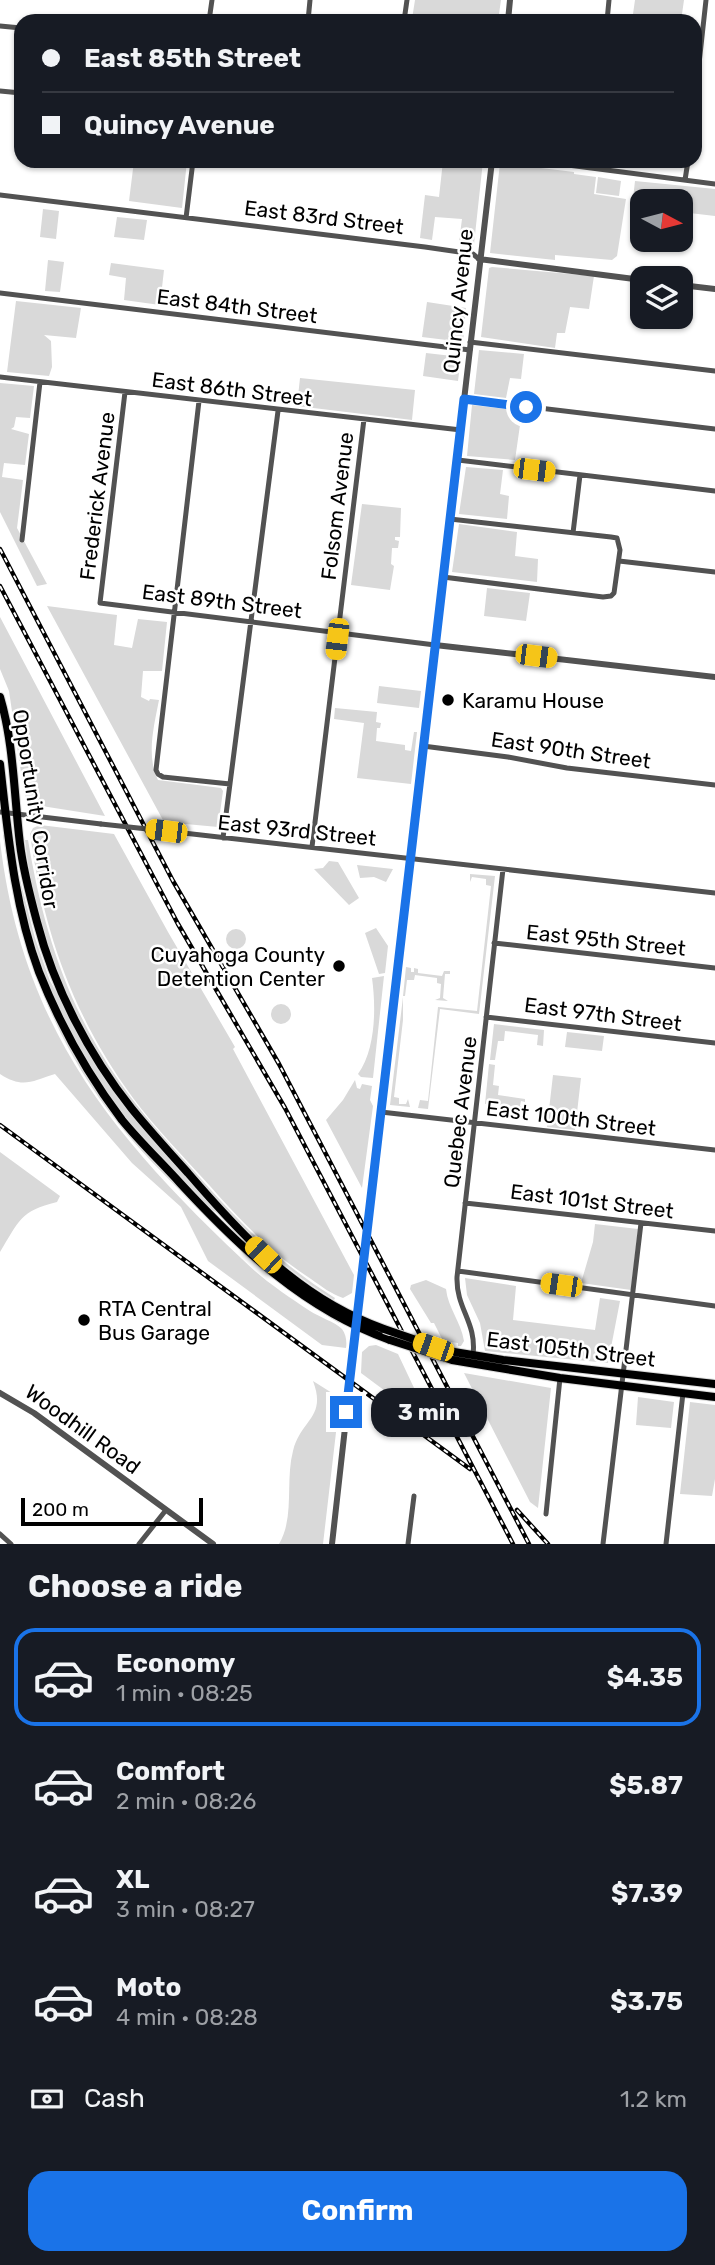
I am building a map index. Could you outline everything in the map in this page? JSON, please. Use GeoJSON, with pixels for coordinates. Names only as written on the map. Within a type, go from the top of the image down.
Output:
{"type":"FeatureCollection","features":[{"type":"Feature","properties":{"kind":"main road","name":"Opportunity Corridor"},"geometry":{"type":"LineString","coordinates":[[0,697],[7,725],[23,864],[45,950],[78,1024],[113,1083],[229,1221],[263,1255],[318,1297],[357,1322],[384,1329]]}},
{"type":"Feature","properties":{"kind":"main road","name":"Opportunity Corridor"},"geometry":{"type":"LineString","coordinates":[[0,764],[3,812],[16,891],[34,957],[65,1029],[101,1090],[142,1143],[229,1236],[300,1294],[390,1340]]}},
{"type":"Feature","properties":{"kind":"main road","name":"East 105th Street"},"geometry":{"type":"LineString","coordinates":[[384,1329],[448,1351],[715,1384]]}},
{"type":"Feature","properties":{"kind":"main road","name":"East 105th Street"},"geometry":{"type":"LineString","coordinates":[[390,1340],[452,1360],[560,1378],[715,1397]]}},
{"type":"Feature","properties":{"kind":"street"},"geometry":{"type":"LineString","coordinates":[[702,36],[706,0]]}},
{"type":"Feature","properties":{"kind":"street"},"geometry":{"type":"LineString","coordinates":[[186,218],[192,168]]}},
{"type":"Feature","properties":{"kind":"street","name":"Quincy Avenue"},"geometry":{"type":"LineString","coordinates":[[331,1544],[491,168]]}},
{"type":"Feature","properties":{"kind":"street"},"geometry":{"type":"LineString","coordinates":[[614,168],[715,184]]}},
{"type":"Feature","properties":{"kind":"street"},"geometry":{"type":"LineString","coordinates":[[685,180],[687,168]]}},
{"type":"Feature","properties":{"kind":"street","name":"East 83rd Street"},"geometry":{"type":"LineString","coordinates":[[0,195],[461,252],[473,254],[479,259],[630,278]]}},
{"type":"Feature","properties":{"kind":"street"},"geometry":{"type":"LineString","coordinates":[[693,286],[715,289]]}},
{"type":"Feature","properties":{"kind":"street","name":"East 84th Street"},"geometry":{"type":"LineString","coordinates":[[0,293],[715,371]]}},
{"type":"Feature","properties":{"kind":"street","name":"East 86th Street"},"geometry":{"type":"LineString","coordinates":[[0,377],[461,430]]}},
{"type":"Feature","properties":{"kind":"street"},"geometry":{"type":"LineString","coordinates":[[22,540],[40,382]]}},
{"type":"Feature","properties":{"kind":"street","name":"Frederick Avenue"},"geometry":{"type":"LineString","coordinates":[[100,603],[125,392]]}},
{"type":"Feature","properties":{"kind":"street"},"geometry":{"type":"LineString","coordinates":[[464,399],[715,429]]}},
{"type":"Feature","properties":{"kind":"street"},"geometry":{"type":"LineString","coordinates":[[199,401],[156,770],[158,775],[230,784]]}},
{"type":"Feature","properties":{"kind":"street"},"geometry":{"type":"LineString","coordinates":[[223,838],[278,411]]}},
{"type":"Feature","properties":{"kind":"street","name":"Folsom Avenue"},"geometry":{"type":"LineString","coordinates":[[312,847],[364,419]]}},
{"type":"Feature","properties":{"kind":"street"},"geometry":{"type":"LineString","coordinates":[[458,460],[715,491]]}},
{"type":"Feature","properties":{"kind":"street"},"geometry":{"type":"LineString","coordinates":[[573,533],[580,475]]}},
{"type":"Feature","properties":{"kind":"street"},"geometry":{"type":"LineString","coordinates":[[443,577],[603,597],[614,593],[619,561],[620,542],[617,538],[450,519]]}},
{"type":"Feature","properties":{"kind":"street"},"geometry":{"type":"LineString","coordinates":[[619,561],[715,572]]}},
{"type":"Feature","properties":{"kind":"street","name":"East 89th Street"},"geometry":{"type":"LineString","coordinates":[[100,603],[715,677]]}},
{"type":"Feature","properties":{"kind":"street","name":"East 90th Street"},"geometry":{"type":"LineString","coordinates":[[423,746],[567,768],[715,785]]}},
{"type":"Feature","properties":{"kind":"street","name":"East 93rd Street"},"geometry":{"type":"LineString","coordinates":[[3,812],[715,893]]}},
{"type":"Feature","properties":{"kind":"street","name":"Quebec Avenue"},"geometry":{"type":"LineString","coordinates":[[473,1355],[472,1328],[457,1291],[458,1271],[503,869]]}},
{"type":"Feature","properties":{"kind":"street","name":"East 95th Street"},"geometry":{"type":"LineString","coordinates":[[494,943],[715,968]]}},
{"type":"Feature","properties":{"kind":"street","name":"East 97th Street"},"geometry":{"type":"LineString","coordinates":[[486,1017],[715,1043]]}},
{"type":"Feature","properties":{"kind":"street","name":"East 100th Street"},"geometry":{"type":"LineString","coordinates":[[381,1112],[715,1150]]}},
{"type":"Feature","properties":{"kind":"street","name":"East 101st Street"},"geometry":{"type":"LineString","coordinates":[[465,1203],[715,1231]]}},
{"type":"Feature","properties":{"kind":"street"},"geometry":{"type":"LineString","coordinates":[[603,1544],[641,1223]]}},
{"type":"Feature","properties":{"kind":"street"},"geometry":{"type":"LineString","coordinates":[[458,1271],[715,1306]]}},
{"type":"Feature","properties":{"kind":"street"},"geometry":{"type":"LineString","coordinates":[[546,1514],[560,1378]]}},
{"type":"Feature","properties":{"kind":"street","name":"Woodhill Road"},"geometry":{"type":"LineString","coordinates":[[0,1393],[34,1413],[213,1544]]}},
{"type":"Feature","properties":{"kind":"street"},"geometry":{"type":"LineString","coordinates":[[667,1544],[683,1393]]}},
{"type":"Feature","properties":{"kind":"street"},"geometry":{"type":"LineString","coordinates":[[408,1544],[414,1496]]}},
{"type":"Feature","properties":{"kind":"street"},"geometry":{"type":"LineString","coordinates":[[139,1544],[166,1510]]}},
{"type":"Feature","properties":{"kind":"street"},"geometry":{"type":"LineString","coordinates":[[0,1534],[11,1544]]}},
{"type":"Feature","properties":{"kind":"shaded area"},"geometry":{"type":"Polygon","coordinates":[[[415,0],[501,0],[499,14],[413,14],[415,0]]]}},
{"type":"Feature","properties":{"kind":"shaded area"},"geometry":{"type":"Polygon","coordinates":[[[635,0],[684,0],[682,14],[633,14],[635,0]]]}},
{"type":"Feature","properties":{"kind":"shaded area"},"geometry":{"type":"Polygon","coordinates":[[[133,168],[186,168],[182,208],[129,201],[133,168]]]}},
{"type":"Feature","properties":{"kind":"shaded area"},"geometry":{"type":"Polygon","coordinates":[[[442,168],[482,168],[474,244],[459,242],[462,219],[435,217],[432,240],[420,238],[425,195],[439,197],[442,168]]]}},
{"type":"Feature","properties":{"kind":"shaded area"},"geometry":{"type":"Polygon","coordinates":[[[499,168],[541,168],[596,177],[594,194],[626,199],[617,256],[612,260],[555,255],[555,260],[490,253],[499,168]]]}},
{"type":"Feature","properties":{"kind":"shaded area"},"geometry":{"type":"Polygon","coordinates":[[[598,177],[621,181],[619,196],[596,193],[598,177]]]}},
{"type":"Feature","properties":{"kind":"shaded area"},"geometry":{"type":"Polygon","coordinates":[[[635,181],[715,189],[715,216],[693,213],[693,189],[634,189],[635,181]]]}},
{"type":"Feature","properties":{"kind":"shaded area"},"geometry":{"type":"Polygon","coordinates":[[[43,209],[59,211],[56,239],[40,237],[43,209]]]}},
{"type":"Feature","properties":{"kind":"shaded area"},"geometry":{"type":"Polygon","coordinates":[[[117,217],[147,220],[144,240],[114,237],[117,217]]]}},
{"type":"Feature","properties":{"kind":"shaded area"},"geometry":{"type":"Polygon","coordinates":[[[48,260],[64,262],[60,292],[45,291],[48,260]]]}},
{"type":"Feature","properties":{"kind":"shaded area"},"geometry":{"type":"Polygon","coordinates":[[[111,263],[164,270],[160,305],[124,300],[126,278],[109,275],[111,263]]]}},
{"type":"Feature","properties":{"kind":"shaded area"},"geometry":{"type":"Polygon","coordinates":[[[489,268],[594,276],[589,309],[570,307],[565,333],[557,333],[555,348],[481,337],[489,268]]]}},
{"type":"Feature","properties":{"kind":"shaded area"},"geometry":{"type":"Polygon","coordinates":[[[16,301],[81,308],[76,338],[44,335],[51,341],[52,367],[49,376],[7,372],[16,301]]]}},
{"type":"Feature","properties":{"kind":"shaded area"},"geometry":{"type":"Polygon","coordinates":[[[427,302],[466,308],[463,342],[422,337],[427,302]]]}},
{"type":"Feature","properties":{"kind":"shaded area"},"geometry":{"type":"Polygon","coordinates":[[[479,350],[524,354],[521,379],[510,378],[506,398],[474,394],[479,350]]]}},
{"type":"Feature","properties":{"kind":"shaded area"},"geometry":{"type":"Polygon","coordinates":[[[426,353],[461,357],[458,381],[423,376],[426,353]]]}},
{"type":"Feature","properties":{"kind":"shaded area"},"geometry":{"type":"Polygon","coordinates":[[[300,378],[415,390],[412,420],[297,406],[300,378]]]}},
{"type":"Feature","properties":{"kind":"shaded area"},"geometry":{"type":"Polygon","coordinates":[[[0,383],[34,386],[30,418],[16,417],[11,429],[29,434],[25,465],[4,463],[2,477],[23,480],[17,528],[47,584],[37,586],[0,512],[0,383]]]}},
{"type":"Feature","properties":{"kind":"shaded area"},"geometry":{"type":"Polygon","coordinates":[[[472,405],[522,411],[515,460],[467,456],[472,405]]]}},
{"type":"Feature","properties":{"kind":"shaded area"},"geometry":{"type":"Polygon","coordinates":[[[466,467],[503,470],[500,494],[509,496],[507,519],[459,514],[466,467]]]}},
{"type":"Feature","properties":{"kind":"shaded area"},"geometry":{"type":"Polygon","coordinates":[[[362,504],[401,508],[400,537],[395,537],[395,540],[399,541],[398,548],[392,548],[391,564],[394,566],[390,590],[351,585],[362,504]]]}},
{"type":"Feature","properties":{"kind":"shaded area"},"geometry":{"type":"Polygon","coordinates":[[[459,524],[517,532],[515,556],[538,559],[537,582],[452,572],[459,524]]]}},
{"type":"Feature","properties":{"kind":"shaded area"},"geometry":{"type":"Polygon","coordinates":[[[487,588],[530,593],[526,621],[484,616],[487,588]]]}},
{"type":"Feature","properties":{"kind":"shaded area"},"geometry":{"type":"Polygon","coordinates":[[[47,606],[117,615],[114,645],[132,648],[138,619],[167,622],[162,671],[143,671],[141,697],[149,701],[159,700],[152,741],[154,771],[158,780],[221,788],[223,791],[218,827],[164,822],[47,606]]]}},
{"type":"Feature","properties":{"kind":"shaded area"},"geometry":{"type":"Polygon","coordinates":[[[0,617],[105,816],[29,804],[24,793],[9,691],[0,669],[0,617]]]}},
{"type":"Feature","properties":{"kind":"shaded area"},"geometry":{"type":"Polygon","coordinates":[[[379,686],[421,691],[419,708],[377,703],[379,686]]]}},
{"type":"Feature","properties":{"kind":"shaded area"},"geometry":{"type":"Polygon","coordinates":[[[335,708],[377,712],[376,722],[381,723],[380,728],[377,728],[376,741],[405,745],[405,750],[411,751],[414,732],[417,732],[411,784],[357,778],[364,723],[334,719],[335,708]]]}},
{"type":"Feature","properties":{"kind":"shaded area"},"geometry":{"type":"Polygon","coordinates":[[[40,825],[114,834],[235,1047],[233,1049],[354,1275],[352,1293],[343,1298],[330,1292],[283,1259],[258,1236],[151,1121],[112,1067],[78,1005],[53,939],[30,834],[33,828],[40,825]]]}},
{"type":"Feature","properties":{"kind":"shaded area"},"geometry":{"type":"Polygon","coordinates":[[[3,835],[18,908],[39,976],[67,1041],[106,1104],[187,1194],[243,1250],[306,1300],[340,1321],[339,1323],[276,1281],[223,1234],[134,1143],[94,1091],[56,1023],[28,951],[9,875],[3,835]]]}},
{"type":"Feature","properties":{"kind":"shaded area"},"geometry":{"type":"Polygon","coordinates":[[[25,840],[28,840],[50,936],[71,995],[119,1081],[155,1127],[243,1224],[276,1255],[335,1298],[334,1300],[293,1272],[239,1224],[133,1106],[113,1079],[75,1013],[52,957],[35,899],[25,840]]]}},
{"type":"Feature","properties":{"kind":"shaded area"},"geometry":{"type":"Polygon","coordinates":[[[0,841],[11,907],[29,967],[52,1022],[80,1073],[152,1168],[195,1213],[266,1280],[310,1311],[342,1329],[346,1348],[322,1345],[208,1261],[181,1207],[132,1163],[55,1074],[21,1082],[0,1074],[0,841]]]}},
{"type":"Feature","properties":{"kind":"shaded area"},"geometry":{"type":"Polygon","coordinates":[[[329,861],[338,862],[359,898],[349,905],[314,869],[323,868],[329,861]]]}},
{"type":"Feature","properties":{"kind":"shaded area"},"geometry":{"type":"Polygon","coordinates":[[[357,865],[393,869],[386,882],[374,877],[360,878],[357,865]]]}},
{"type":"Feature","properties":{"kind":"shaded area"},"geometry":{"type":"Polygon","coordinates":[[[17,868],[35,938],[50,981],[110,1085],[128,1111],[219,1214],[209,1208],[128,1122],[88,1064],[71,1034],[43,970],[17,868]]]}},
{"type":"Feature","properties":{"kind":"shaded area"},"geometry":{"type":"Polygon","coordinates":[[[470,874],[495,876],[479,1014],[440,1009],[428,1109],[418,1108],[420,1100],[428,1101],[438,1007],[477,1011],[491,886],[486,885],[486,879],[472,877],[470,882],[470,874]]]}},
{"type":"Feature","properties":{"kind":"shaded area"},"geometry":{"type":"Polygon","coordinates":[[[376,928],[388,946],[385,973],[379,974],[365,933],[376,928]]]}},
{"type":"Feature","properties":{"kind":"shaded area"},"geometry":{"type":"Polygon","coordinates":[[[236,929],[243,932],[246,939],[243,946],[236,949],[229,946],[226,939],[229,932],[236,929]]]}},
{"type":"Feature","properties":{"kind":"shaded area"},"geometry":{"type":"Polygon","coordinates":[[[406,967],[411,968],[411,972],[414,972],[414,968],[418,969],[418,973],[442,976],[444,971],[450,971],[450,974],[445,974],[443,998],[448,1001],[435,1000],[440,998],[441,984],[437,983],[437,978],[415,975],[414,980],[407,980],[403,996],[406,967]]]}},
{"type":"Feature","properties":{"kind":"shaded area"},"geometry":{"type":"Polygon","coordinates":[[[384,976],[373,1078],[361,1077],[358,1074],[368,1053],[373,1028],[372,978],[384,976]]]}},
{"type":"Feature","properties":{"kind":"shaded area"},"geometry":{"type":"Polygon","coordinates":[[[403,997],[394,1097],[399,1098],[399,1104],[406,1104],[408,1099],[410,1107],[390,1105],[403,997]]]}},
{"type":"Feature","properties":{"kind":"shaded area"},"geometry":{"type":"Polygon","coordinates":[[[281,1004],[288,1007],[291,1014],[288,1021],[281,1024],[274,1021],[271,1014],[274,1007],[281,1004]]]}},
{"type":"Feature","properties":{"kind":"shaded area"},"geometry":{"type":"Polygon","coordinates":[[[494,1024],[544,1030],[543,1046],[537,1045],[538,1035],[505,1031],[504,1041],[498,1041],[495,1060],[490,1060],[494,1024]]]}},
{"type":"Feature","properties":{"kind":"shaded area"},"geometry":{"type":"Polygon","coordinates":[[[567,1032],[604,1036],[602,1051],[565,1047],[567,1032]]]}},
{"type":"Feature","properties":{"kind":"shaded area"},"geometry":{"type":"Polygon","coordinates":[[[489,1064],[495,1065],[493,1085],[499,1086],[498,1095],[525,1099],[520,1106],[525,1108],[485,1104],[489,1064]]]}},
{"type":"Feature","properties":{"kind":"shaded area"},"geometry":{"type":"Polygon","coordinates":[[[553,1075],[581,1078],[575,1130],[547,1127],[553,1075]]]}},
{"type":"Feature","properties":{"kind":"shaded area"},"geometry":{"type":"Polygon","coordinates":[[[355,1080],[357,1088],[360,1089],[362,1084],[372,1086],[370,1100],[373,1106],[362,1188],[326,1120],[355,1080]]]}},
{"type":"Feature","properties":{"kind":"shaded area"},"geometry":{"type":"Polygon","coordinates":[[[0,1152],[60,1196],[57,1202],[35,1209],[22,1219],[0,1252],[0,1152]]]}},
{"type":"Feature","properties":{"kind":"shaded area"},"geometry":{"type":"Polygon","coordinates":[[[595,1224],[638,1229],[631,1290],[581,1283],[593,1242],[595,1224]]]}},
{"type":"Feature","properties":{"kind":"shaded area"},"geometry":{"type":"Polygon","coordinates":[[[465,1278],[516,1286],[513,1320],[595,1330],[600,1298],[620,1301],[608,1363],[485,1351],[480,1323],[467,1295],[465,1278]]]}},
{"type":"Feature","properties":{"kind":"shaded area"},"geometry":{"type":"Polygon","coordinates":[[[426,1280],[446,1289],[464,1341],[461,1346],[443,1341],[410,1289],[411,1285],[426,1280]]]}},
{"type":"Feature","properties":{"kind":"shaded area"},"geometry":{"type":"Polygon","coordinates":[[[376,1345],[398,1354],[432,1426],[361,1373],[362,1352],[369,1346],[376,1345]]]}},
{"type":"Feature","properties":{"kind":"shaded area"},"geometry":{"type":"Polygon","coordinates":[[[464,1373],[551,1388],[538,1508],[530,1502],[464,1373]]]}},
{"type":"Feature","properties":{"kind":"shaded area"},"geometry":{"type":"Polygon","coordinates":[[[313,1381],[340,1398],[323,1544],[279,1544],[287,1522],[293,1451],[317,1403],[313,1381]]]}},
{"type":"Feature","properties":{"kind":"shaded area"},"geometry":{"type":"Polygon","coordinates":[[[638,1397],[674,1402],[671,1428],[636,1425],[638,1397]]]}},
{"type":"Feature","properties":{"kind":"shaded area"},"geometry":{"type":"Polygon","coordinates":[[[690,1402],[715,1405],[715,1479],[712,1496],[680,1494],[690,1402]]]}},
{"type":"Feature","properties":{"kind":"railway"},"geometry":{"type":"LineString","coordinates":[[0,549],[173,881],[279,1064],[529,1544]]}},
{"type":"Feature","properties":{"kind":"railway"},"geometry":{"type":"LineString","coordinates":[[0,586],[178,924],[285,1108],[513,1544]]}},
{"type":"Feature","properties":{"kind":"railway"},"geometry":{"type":"LineString","coordinates":[[0,1125],[470,1469]]}},
{"type":"Feature","properties":{"kind":"railway"},"geometry":{"type":"LineString","coordinates":[[517,1510],[548,1544]]}},
{"type":"Feature","properties":{"kind":"place","name":"Karamu House"},"geometry":{"type":"Point","coordinates":[448,700]}},
{"type":"Feature","properties":{"kind":"place","name":"Cuyahoga County Detention Center"},"geometry":{"type":"Point","coordinates":[339,966]}},
{"type":"Feature","properties":{"kind":"place","name":"RTA Central Bus Garage"},"geometry":{"type":"Point","coordinates":[84,1320]}},
{"type":"Feature","properties":{"kind":"route"},"geometry":{"type":"LineString","coordinates":[[346,1412],[464,399],[526,407]]}}]}
